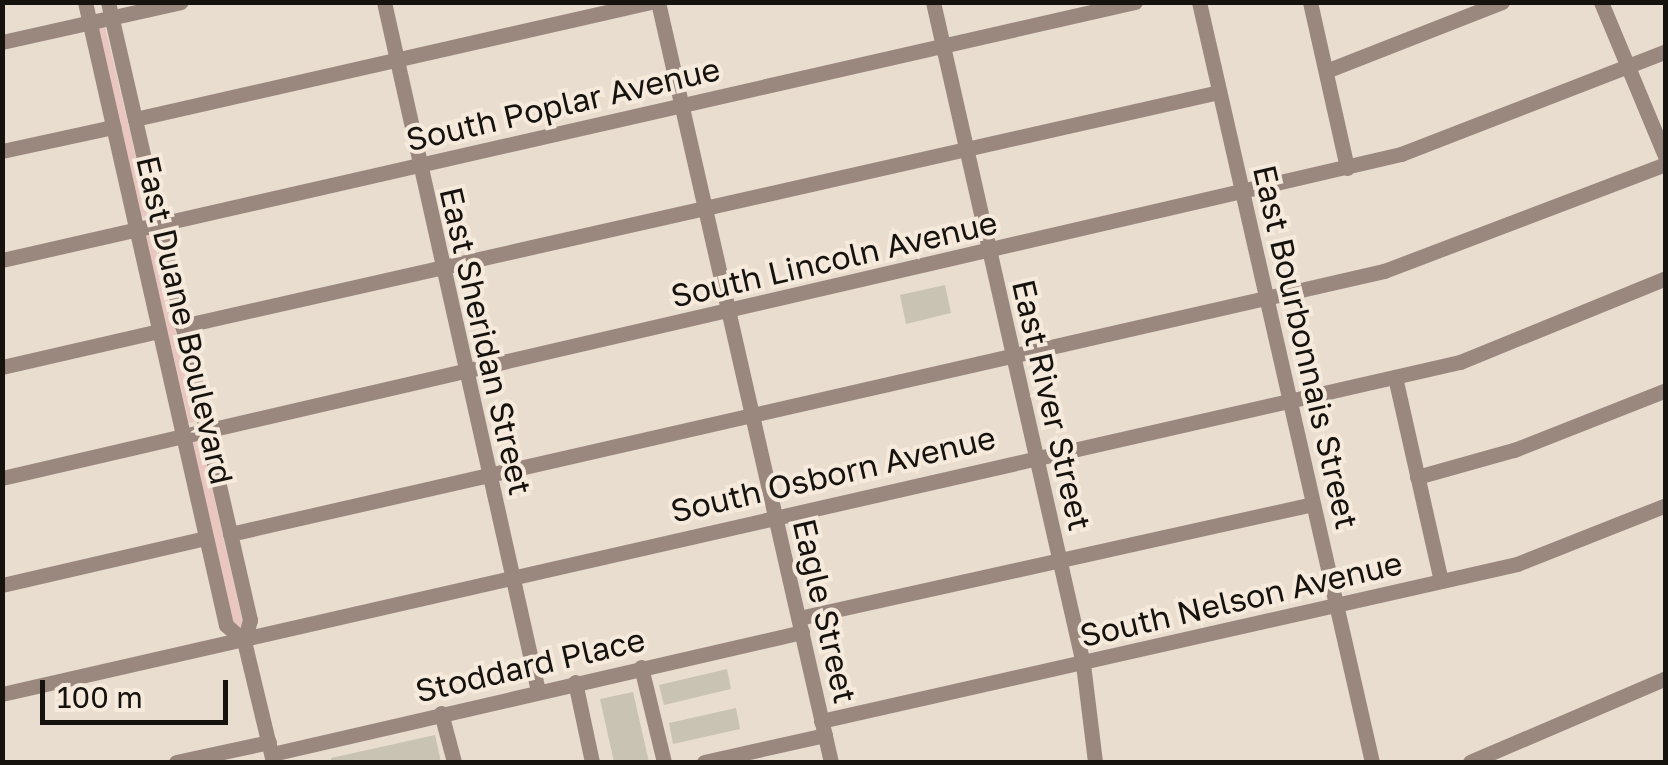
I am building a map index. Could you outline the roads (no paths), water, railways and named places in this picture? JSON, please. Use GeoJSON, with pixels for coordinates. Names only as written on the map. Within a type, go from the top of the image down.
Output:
{"type":"FeatureCollection","features":[{"type":"Feature","properties":{"kind":"street","name":"East Duane Boulevard"},"geometry":{"type":"LineString","coordinates":[[85,2],[226,626],[244,642]]}},
{"type":"Feature","properties":{"kind":"street"},"geometry":{"type":"LineString","coordinates":[[2,42],[90,23],[110,10],[181,2]]}},
{"type":"Feature","properties":{"kind":"street","name":"East Sheridan Street"},"geometry":{"type":"LineString","coordinates":[[384,2],[538,690]]}},
{"type":"Feature","properties":{"kind":"street"},"geometry":{"type":"LineString","coordinates":[[135,119],[655,2]]}},
{"type":"Feature","properties":{"kind":"street","name":"Eagle Street"},"geometry":{"type":"LineString","coordinates":[[655,2],[831,762]]}},
{"type":"Feature","properties":{"kind":"street","name":"East River Street"},"geometry":{"type":"LineString","coordinates":[[933,2],[1083,664],[1095,762]]}},
{"type":"Feature","properties":{"kind":"street","name":"South Poplar Avenue"},"geometry":{"type":"LineString","coordinates":[[2,260],[1135,2]]}},
{"type":"Feature","properties":{"kind":"street","name":"East Bourbonnais Street"},"geometry":{"type":"LineString","coordinates":[[1199,2],[1372,762]]}},
{"type":"Feature","properties":{"kind":"street"},"geometry":{"type":"LineString","coordinates":[[1310,2],[1347,168]]}},
{"type":"Feature","properties":{"kind":"street"},"geometry":{"type":"LineString","coordinates":[[1326,72],[1502,2]]}},
{"type":"Feature","properties":{"kind":"street"},"geometry":{"type":"LineString","coordinates":[[230,534],[1442,254],[1666,161],[1601,2]]}},
{"type":"Feature","properties":{"kind":"street","name":"East Duane Boulevard"},"geometry":{"type":"LineString","coordinates":[[110,10],[250,620],[244,642],[271,753]]}},
{"type":"Feature","properties":{"kind":"street","name":"South Lincoln Avenue"},"geometry":{"type":"LineString","coordinates":[[2,478],[727,314],[989,249],[1243,195],[1401,154],[1666,50]]}},
{"type":"Feature","properties":{"kind":"street"},"geometry":{"type":"LineString","coordinates":[[182,326],[1219,92]]}},
{"type":"Feature","properties":{"kind":"street"},"geometry":{"type":"LineString","coordinates":[[2,152],[114,127]]}},
{"type":"Feature","properties":{"kind":"street","name":"South Osborn Avenue"},"geometry":{"type":"LineString","coordinates":[[2,694],[244,642],[776,515],[1460,362],[1666,278]]}},
{"type":"Feature","properties":{"kind":"street"},"geometry":{"type":"LineString","coordinates":[[2,367],[160,331]]}},
{"type":"Feature","properties":{"kind":"street"},"geometry":{"type":"LineString","coordinates":[[1394,378],[1440,582]]}},
{"type":"Feature","properties":{"kind":"street"},"geometry":{"type":"LineString","coordinates":[[1417,477],[1514,450],[1666,390]]}},
{"type":"Feature","properties":{"kind":"street","name":"Stoddard Place"},"geometry":{"type":"LineString","coordinates":[[176,762],[271,753],[641,667],[1060,560],[1314,504]]}},
{"type":"Feature","properties":{"kind":"street","name":"South Nelson Avenue"},"geometry":{"type":"LineString","coordinates":[[711,762],[823,728],[1083,664],[1517,564],[1666,505]]}},
{"type":"Feature","properties":{"kind":"street"},"geometry":{"type":"LineString","coordinates":[[2,585],[206,538]]}},
{"type":"Feature","properties":{"kind":"street"},"geometry":{"type":"LineString","coordinates":[[641,667],[664,762]]}},
{"type":"Feature","properties":{"kind":"street"},"geometry":{"type":"LineString","coordinates":[[1470,762],[1666,678]]}},
{"type":"Feature","properties":{"kind":"street"},"geometry":{"type":"LineString","coordinates":[[574,682],[592,762]]}},
{"type":"Feature","properties":{"kind":"street"},"geometry":{"type":"LineString","coordinates":[[442,714],[454,762]]}}]}
